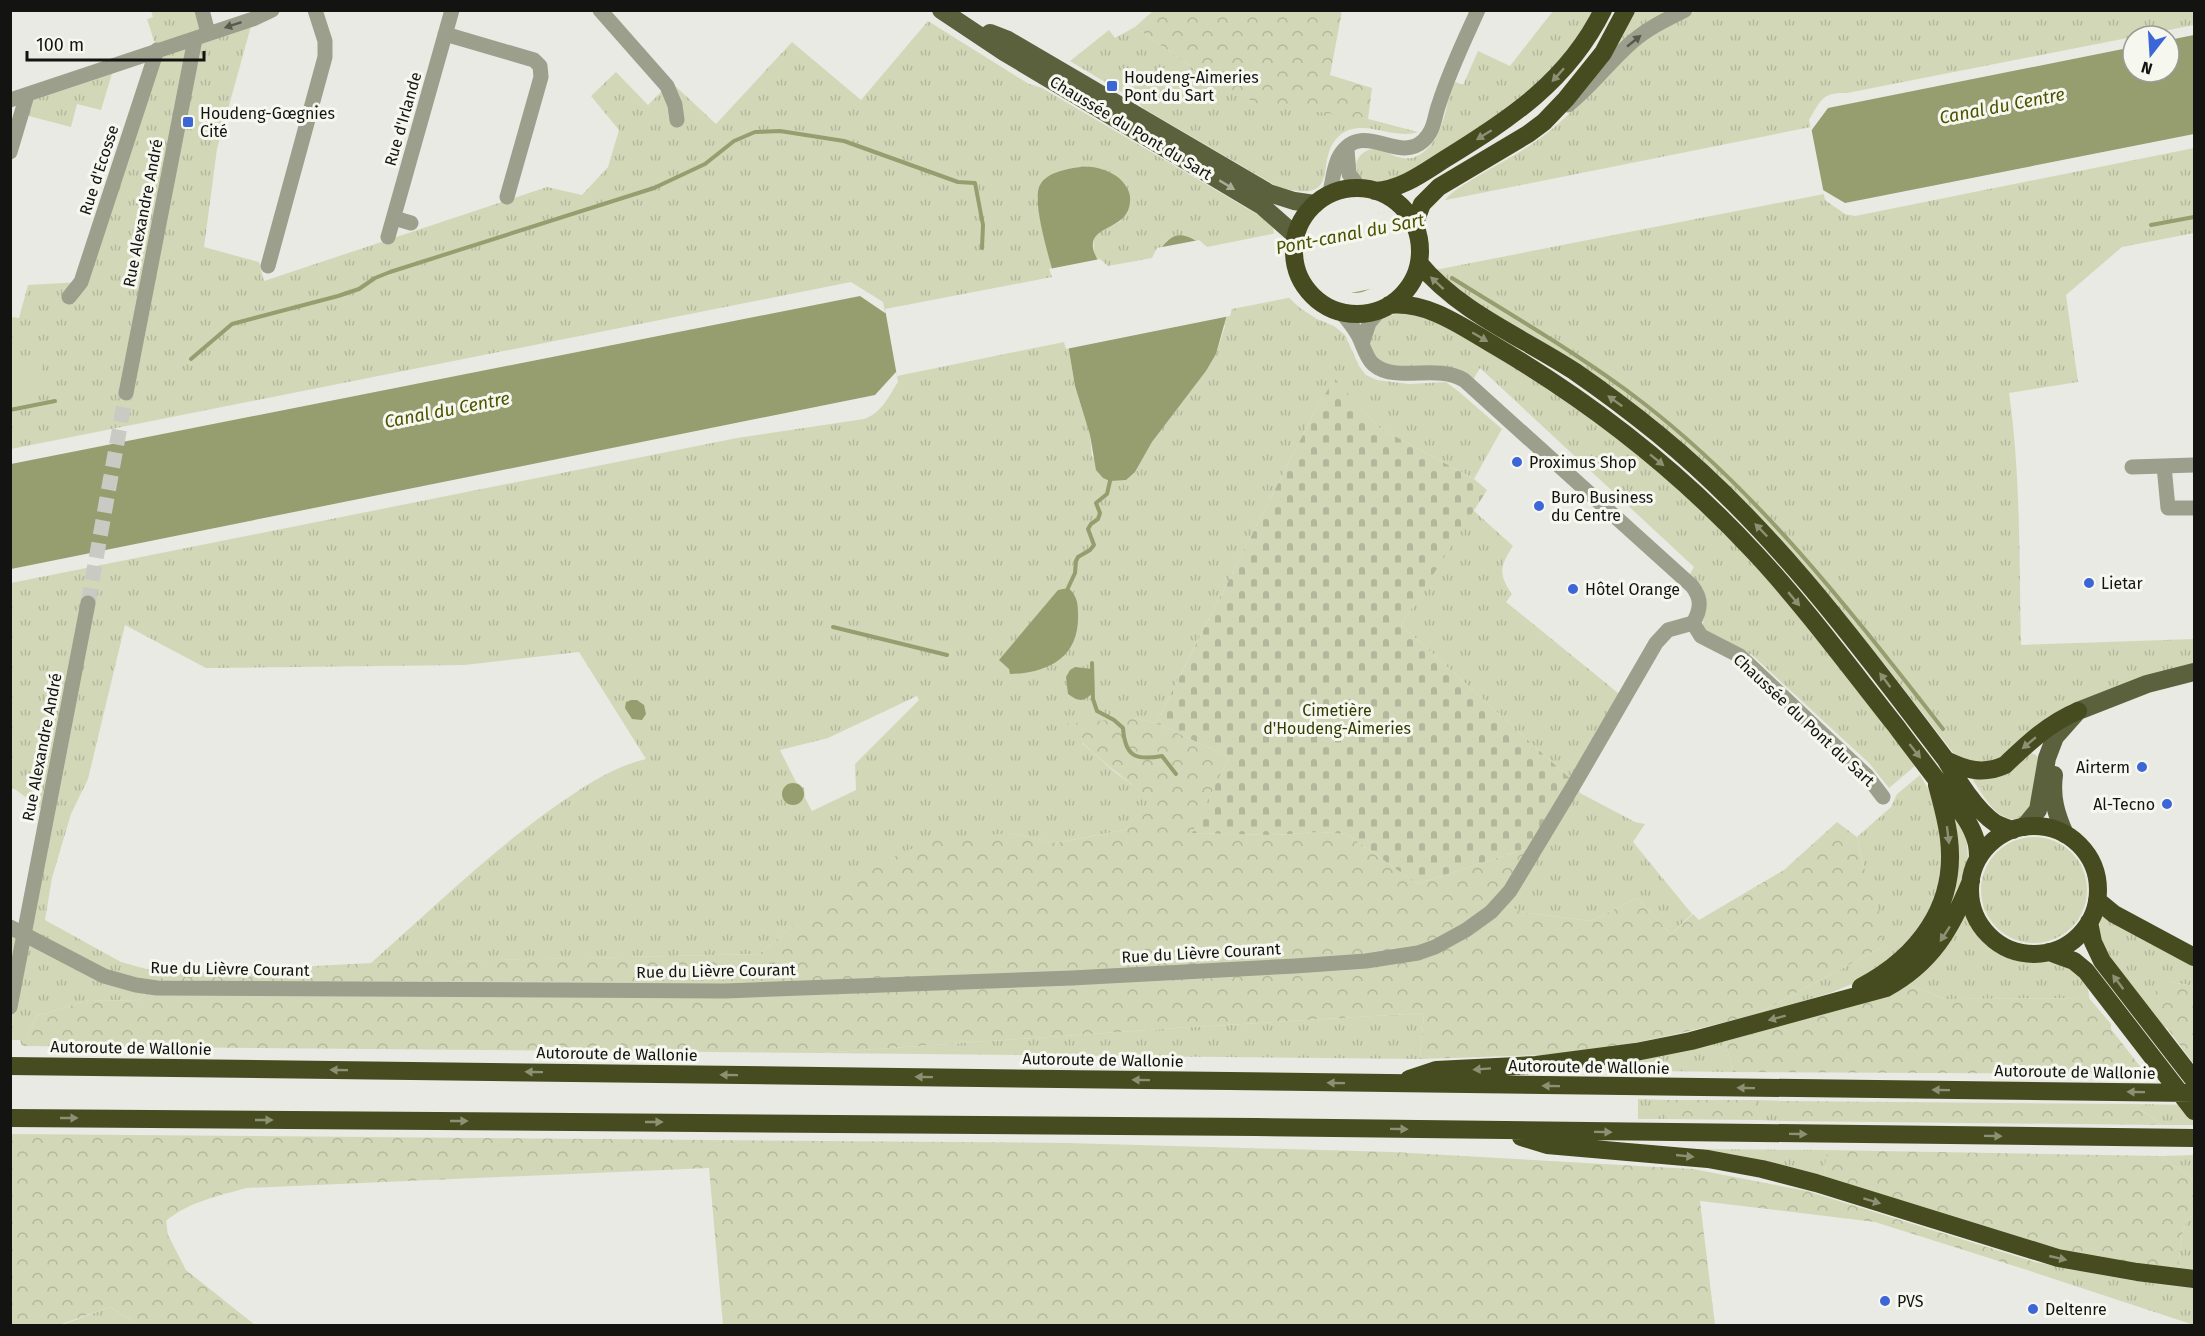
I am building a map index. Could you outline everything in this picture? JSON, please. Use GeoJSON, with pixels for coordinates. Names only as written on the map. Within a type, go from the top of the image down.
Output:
{"type":"FeatureCollection","features":[{"type":"Feature","properties":{"kind":"highway"},"geometry":{"type":"LineString","coordinates":[[1395,1084],[1436,1070],[1536,1065],[1636,1052],[1691,1041],[1886,988],[1905,978],[1923,962],[1948,930],[1971,881],[1978,859],[1977,843],[1972,829],[1837,651],[1756,554],[1664,465],[1615,426],[1564,390],[1465,329],[1428,310],[1405,304],[1361,314],[1341,312],[1319,301],[1303,283],[1295,260],[1296,236],[1303,219],[1322,200],[1350,189],[1391,190],[1507,120],[1532,101],[1557,77],[1584,43],[1604,10]]}},
{"type":"Feature","properties":{"kind":"highway"},"geometry":{"type":"LineString","coordinates":[[1414,225],[1422,204],[1439,187],[1544,122],[1584,79],[1603,53],[1626,10]]}},
{"type":"Feature","properties":{"kind":"highway"},"geometry":{"type":"LineString","coordinates":[[1368,190],[1385,195],[1402,207],[1414,225],[1420,250],[1419,263],[1408,287],[1400,297],[1385,307]]}},
{"type":"Feature","properties":{"kind":"highway"},"geometry":{"type":"LineString","coordinates":[[1419,263],[1432,279],[1452,296],[1575,372],[1627,409],[1676,449],[1731,499],[1770,540],[1853,637],[1985,814],[1997,824],[2018,828],[2052,829],[2074,840],[2088,857],[2097,878],[2097,900],[2089,922],[2072,941],[2049,952],[2033,954],[2004,946],[1991,937],[1974,912],[1970,897],[1971,881]]}},
{"type":"Feature","properties":{"kind":"highway"},"geometry":{"type":"LineString","coordinates":[[1946,760],[1971,770],[1985,772],[1997,769],[2005,765],[2047,728],[2061,718],[2078,711]]}},
{"type":"Feature","properties":{"kind":"highway"},"geometry":{"type":"LineString","coordinates":[[1827,1004],[1882,976],[1899,964],[1924,936],[1935,918],[1943,897],[1950,861],[1947,823],[1935,778]]}},
{"type":"Feature","properties":{"kind":"highway"},"geometry":{"type":"LineString","coordinates":[[1978,859],[1993,841],[2018,828]]}},
{"type":"Feature","properties":{"kind":"highway"},"geometry":{"type":"LineString","coordinates":[[2097,900],[2114,914],[2194,957]]}},
{"type":"Feature","properties":{"kind":"highway"},"geometry":{"type":"LineString","coordinates":[[2089,922],[2093,942],[2102,961],[2194,1080]]}},
{"type":"Feature","properties":{"kind":"highway"},"geometry":{"type":"LineString","coordinates":[[2049,952],[2074,961],[2086,971],[2194,1112]]}},
{"type":"Feature","properties":{"kind":"highway","name":"Autoroute de Wallonie"},"geometry":{"type":"LineString","coordinates":[[10,1066],[2194,1093]]}},
{"type":"Feature","properties":{"kind":"highway"},"geometry":{"type":"LineString","coordinates":[[10,1118],[1232,1127],[2194,1138]]}},
{"type":"Feature","properties":{"kind":"highway"},"geometry":{"type":"LineString","coordinates":[[1503,1131],[1547,1145],[1708,1158],[1762,1169],[1816,1183],[2058,1258],[2194,1279]]}},
{"type":"Feature","properties":{"kind":"main road","name":"Chaussée du Pont du Sart"},"geometry":{"type":"LineString","coordinates":[[941,10],[1004,52],[1262,206],[1296,236]]}},
{"type":"Feature","properties":{"kind":"main road","name":"Chaussée du Pont du Sart"},"geometry":{"type":"LineString","coordinates":[[963,23],[1008,40],[1269,193],[1294,201],[1322,200]]}},
{"type":"Feature","properties":{"kind":"main road"},"geometry":{"type":"LineString","coordinates":[[2018,828],[2038,810],[2047,758],[2055,737],[2078,711],[2147,684],[2194,672]]}},
{"type":"Feature","properties":{"kind":"main road"},"geometry":{"type":"LineString","coordinates":[[2065,834],[2055,811],[2052,794],[2060,752],[2067,736],[2079,723],[2094,713],[2141,696],[2194,684]]}},
{"type":"Feature","properties":{"kind":"street","name":"Rue Alexandre André"},"geometry":{"type":"LineString","coordinates":[[126,393],[201,36],[202,10]]}},
{"type":"Feature","properties":{"kind":"street"},"geometry":{"type":"LineString","coordinates":[[10,100],[272,10]]}},
{"type":"Feature","properties":{"kind":"street"},"geometry":{"type":"LineString","coordinates":[[268,266],[325,57],[325,41],[315,10]]}},
{"type":"Feature","properties":{"kind":"street","name":"Rue d'Irlande"},"geometry":{"type":"LineString","coordinates":[[388,237],[452,10]]}},
{"type":"Feature","properties":{"kind":"street"},"geometry":{"type":"LineString","coordinates":[[600,10],[667,86],[675,105],[677,120]]}},
{"type":"Feature","properties":{"kind":"street"},"geometry":{"type":"LineString","coordinates":[[1322,200],[1341,153],[1352,144],[1363,140],[1401,148],[1422,143],[1431,132],[1438,105],[1478,10]]}},
{"type":"Feature","properties":{"kind":"street"},"geometry":{"type":"LineString","coordinates":[[1544,122],[1570,104],[1595,82],[1612,60],[1634,40],[1660,22],[1685,10]]}},
{"type":"Feature","properties":{"kind":"street"},"geometry":{"type":"LineString","coordinates":[[445,34],[534,60],[540,66],[540,77],[508,197]]}},
{"type":"Feature","properties":{"kind":"street","name":"Rue d'Ecosse"},"geometry":{"type":"LineString","coordinates":[[69,297],[81,282],[157,50]]}},
{"type":"Feature","properties":{"kind":"street"},"geometry":{"type":"LineString","coordinates":[[10,152],[27,95]]}},
{"type":"Feature","properties":{"kind":"street"},"geometry":{"type":"LineString","coordinates":[[1347,149],[1349,174],[1368,190]]}},
{"type":"Feature","properties":{"kind":"street"},"geometry":{"type":"LineString","coordinates":[[394,218],[411,223]]}},
{"type":"Feature","properties":{"kind":"street"},"geometry":{"type":"LineString","coordinates":[[1362,344],[1370,323],[1385,307]]}},
{"type":"Feature","properties":{"kind":"street"},"geometry":{"type":"LineString","coordinates":[[1341,312],[1357,332],[1371,361],[1385,370],[1393,373],[1440,372],[1464,380],[1685,579],[1700,599],[1698,614],[1693,623]]}},
{"type":"Feature","properties":{"kind":"street"},"geometry":{"type":"LineString","coordinates":[[2132,467],[2194,465]]}},
{"type":"Feature","properties":{"kind":"street"},"geometry":{"type":"LineString","coordinates":[[2164,466],[2168,508],[2194,508]]}},
{"type":"Feature","properties":{"kind":"street","name":"Rue Alexandre André"},"geometry":{"type":"LineString","coordinates":[[10,1007],[17,930],[88,603]]}},
{"type":"Feature","properties":{"kind":"street","name":"Chaussée du Pont du Sart"},"geometry":{"type":"LineString","coordinates":[[1693,623],[1701,636],[1740,656],[1867,776],[1883,797]]}},
{"type":"Feature","properties":{"kind":"street","name":"Rue du Lièvre Courant"},"geometry":{"type":"LineString","coordinates":[[17,930],[104,976],[120,982],[157,988],[725,991],[1072,978],[1295,966],[1366,961],[1418,953],[1458,935],[1500,903],[1534,854],[1656,644],[1668,630],[1693,623]]}},
{"type":"Feature","properties":{"kind":"green space"},"geometry":{"type":"Polygon","coordinates":[[[1154,10],[1342,11],[1330,75],[1372,88],[1368,119],[1256,103],[1204,76],[1135,27],[1154,10]]]}},
{"type":"Feature","properties":{"kind":"green space"},"geometry":{"type":"Polygon","coordinates":[[[151,11],[202,11],[208,33],[253,19],[217,149],[204,247],[259,262],[264,281],[547,187],[582,195],[608,167],[619,130],[591,96],[616,72],[648,105],[671,82],[716,124],[792,42],[861,100],[928,21],[1029,84],[1042,88],[1272,223],[1285,294],[1300,308],[1334,326],[1345,335],[1359,366],[1366,375],[1377,380],[1409,384],[1446,382],[1502,429],[1474,479],[1378,427],[1335,380],[1318,405],[1156,723],[1133,718],[1082,743],[1116,773],[1152,799],[1124,830],[1055,843],[1010,833],[792,927],[759,954],[371,963],[462,881],[532,823],[599,778],[646,759],[579,652],[465,665],[206,668],[125,625],[88,779],[71,814],[52,878],[45,920],[121,962],[165,974],[138,1001],[89,1000],[37,1016],[22,1046],[20,1040],[11,1040],[11,927],[24,934],[47,813],[11,788],[11,583],[737,438],[864,419],[880,409],[898,382],[883,302],[851,282],[11,449],[11,317],[19,318],[28,285],[81,282],[157,50],[147,19],[153,17],[151,11]],[[1085,166],[1037,197],[1042,231],[1059,295],[1075,386],[1090,435],[1092,457],[1135,472],[1152,442],[1206,371],[1216,354],[1225,326],[1168,239],[1145,276],[1120,278],[1099,262],[1094,252],[1094,237],[1121,221],[1112,173],[1085,166]],[[917,696],[828,738],[780,750],[796,782],[804,788],[805,798],[812,811],[856,790],[855,764],[919,700],[917,696]]]}},
{"type":"Feature","properties":{"kind":"green space"},"geometry":{"type":"Polygon","coordinates":[[[1553,11],[1596,11],[1553,70],[1508,110],[1402,176],[1375,183],[1359,175],[1356,163],[1367,150],[1374,149],[1395,156],[1411,158],[1426,150],[1438,134],[1453,81],[1463,85],[1478,51],[1510,66],[1553,11]]]}},
{"type":"Feature","properties":{"kind":"green space"},"geometry":{"type":"Polygon","coordinates":[[[1635,11],[1675,11],[1609,59],[1635,11]]]}},
{"type":"Feature","properties":{"kind":"green space"},"geometry":{"type":"Polygon","coordinates":[[[1697,11],[2194,11],[2194,25],[2181,28],[2181,24],[2121,24],[2121,39],[1847,93],[1832,94],[1820,102],[1809,120],[1825,200],[1845,214],[1855,216],[2194,148],[2194,233],[2122,247],[2066,295],[2078,382],[2009,393],[2018,487],[2021,645],[2194,639],[2194,664],[2163,673],[1992,766],[1959,760],[1885,665],[1744,503],[1447,284],[1427,258],[1425,224],[1443,202],[1452,193],[1542,137],[1573,111],[1628,52],[1659,27],[1697,11]]]}},
{"type":"Feature","properties":{"kind":"green space"},"geometry":{"type":"Polygon","coordinates":[[[1135,27],[1204,76],[1418,132],[1408,134],[1366,128],[1347,131],[1338,137],[1331,147],[1320,186],[1312,190],[1299,191],[1278,187],[1143,108],[1138,102],[1070,61],[1109,30],[1115,38],[1135,27]]]}},
{"type":"Feature","properties":{"kind":"green space"},"geometry":{"type":"Polygon","coordinates":[[[115,64],[101,110],[77,104],[71,127],[21,114],[27,95],[115,64]]]}},
{"type":"Feature","properties":{"kind":"green space"},"geometry":{"type":"Polygon","coordinates":[[[1406,313],[1436,323],[1465,337],[1546,386],[1596,421],[1669,479],[1713,521],[1793,610],[1843,671],[1915,766],[1889,788],[1869,763],[1751,654],[1744,655],[1702,629],[1706,601],[1688,577],[1694,567],[1480,368],[1473,380],[1456,369],[1444,366],[1397,367],[1381,362],[1369,346],[1373,330],[1384,317],[1406,313]]]}},
{"type":"Feature","properties":{"kind":"green space"},"geometry":{"type":"Polygon","coordinates":[[[39,353],[46,390],[11,397],[11,359],[39,353]]]}},
{"type":"Feature","properties":{"kind":"green space","name":"Cimetière d'Houdeng-Aimeries"},"geometry":{"type":"Polygon","coordinates":[[[1335,379],[1378,427],[1474,479],[1487,490],[1401,625],[1575,783],[1540,844],[1417,884],[1347,834],[1320,832],[1273,835],[1192,833],[1229,757],[1156,723],[1318,405],[1335,379]]]}},
{"type":"Feature","properties":{"kind":"green space"},"geometry":{"type":"Polygon","coordinates":[[[1473,510],[1513,546],[1505,559],[1502,570],[1504,581],[1512,594],[1506,602],[1623,697],[1576,784],[1580,793],[1635,822],[1645,824],[1633,842],[1692,914],[1671,934],[1637,898],[1591,921],[1526,913],[1500,903],[1575,783],[1401,625],[1473,510]]]}},
{"type":"Feature","properties":{"kind":"green space"},"geometry":{"type":"Polygon","coordinates":[[[1133,718],[1156,723],[1229,757],[1193,833],[1273,835],[1320,832],[1347,834],[1417,884],[1540,844],[1501,903],[1526,913],[1591,921],[1637,898],[1671,934],[1693,914],[1699,920],[1784,870],[1837,822],[1857,837],[1863,864],[1882,921],[1882,947],[1757,1014],[1611,1048],[1542,1055],[1420,1059],[1424,1013],[820,1053],[22,1046],[37,1016],[89,1000],[138,1001],[165,974],[389,962],[759,954],[856,874],[929,841],[1010,833],[1056,843],[1124,830],[1151,799],[1128,782],[1064,724],[1133,718]]]}},
{"type":"Feature","properties":{"kind":"green space"},"geometry":{"type":"Polygon","coordinates":[[[2031,753],[2039,759],[2034,799],[2022,819],[2005,817],[1992,808],[1972,779],[1990,778],[2003,774],[2031,753]]]}},
{"type":"Feature","properties":{"kind":"green space"},"geometry":{"type":"Polygon","coordinates":[[[1920,775],[1934,799],[1944,844],[1936,902],[1915,940],[1862,980],[1830,993],[1757,1014],[1882,947],[1857,837],[1891,807],[1897,794],[1920,775]]]}},
{"type":"Feature","properties":{"kind":"green space"},"geometry":{"type":"Polygon","coordinates":[[[1953,814],[1966,834],[1968,859],[1954,908],[1932,932],[1953,814]]]}},
{"type":"Feature","properties":{"kind":"green space"},"geometry":{"type":"Polygon","coordinates":[[[2034,837],[2054,841],[2071,853],[2083,870],[2087,890],[2083,910],[2071,927],[2054,939],[2034,943],[2014,939],[1997,927],[1985,910],[1981,890],[1985,870],[1997,853],[2014,841],[2034,837]]]}},
{"type":"Feature","properties":{"kind":"green space"},"geometry":{"type":"Polygon","coordinates":[[[1965,909],[1971,925],[1987,946],[2010,959],[2057,963],[2074,970],[2086,985],[2089,998],[1945,999],[1906,984],[1965,909]]]}},
{"type":"Feature","properties":{"kind":"green space"},"geometry":{"type":"Polygon","coordinates":[[[2100,913],[2194,965],[2194,986],[2171,982],[2150,1012],[2104,950],[2099,934],[2100,913]]]}},
{"type":"Feature","properties":{"kind":"green space"},"geometry":{"type":"Polygon","coordinates":[[[2171,982],[2194,986],[2194,1064],[2167,1028],[2159,1024],[2150,1012],[2156,990],[2171,982]]]}},
{"type":"Feature","properties":{"kind":"green space"},"geometry":{"type":"Polygon","coordinates":[[[1906,984],[1945,999],[2089,998],[2111,1024],[2111,1029],[2146,1074],[1733,1072],[1725,1040],[1906,984]]]}},
{"type":"Feature","properties":{"kind":"green space"},"geometry":{"type":"Polygon","coordinates":[[[1424,1013],[1420,1059],[820,1053],[1176,1028],[1424,1013]]]}},
{"type":"Feature","properties":{"kind":"green space"},"geometry":{"type":"Polygon","coordinates":[[[1725,1040],[1733,1072],[1579,1070],[1725,1040]]]}},
{"type":"Feature","properties":{"kind":"green space"},"geometry":{"type":"Polygon","coordinates":[[[1638,1099],[1667,1100],[1667,1119],[1638,1119],[1638,1099]]]}},
{"type":"Feature","properties":{"kind":"green space"},"geometry":{"type":"Polygon","coordinates":[[[1667,1100],[1755,1100],[1755,1120],[1667,1119],[1667,1100]]]}},
{"type":"Feature","properties":{"kind":"green space"},"geometry":{"type":"Polygon","coordinates":[[[1755,1100],[1784,1101],[1784,1121],[1755,1120],[1755,1100]]]}},
{"type":"Feature","properties":{"kind":"green space"},"geometry":{"type":"Polygon","coordinates":[[[1784,1101],[2133,1104],[2162,1125],[1784,1121],[1784,1101]]]}},
{"type":"Feature","properties":{"kind":"green space"},"geometry":{"type":"Polygon","coordinates":[[[2133,1104],[2194,1105],[2194,1125],[2162,1125],[2133,1104]]]}},
{"type":"Feature","properties":{"kind":"green space"},"geometry":{"type":"Polygon","coordinates":[[[11,1134],[1067,1143],[1392,1152],[1693,1169],[1807,1191],[2035,1262],[2027,1270],[1875,1222],[1700,1201],[1715,1325],[723,1325],[709,1168],[246,1188],[194,1204],[166,1221],[168,1235],[186,1270],[255,1325],[139,1325],[110,1307],[59,1325],[11,1325],[11,1134]]]}},
{"type":"Feature","properties":{"kind":"green space"},"geometry":{"type":"Polygon","coordinates":[[[1687,1149],[1827,1150],[1824,1178],[1687,1149]]]}},
{"type":"Feature","properties":{"kind":"green space"},"geometry":{"type":"Polygon","coordinates":[[[1827,1150],[2161,1156],[2194,1180],[2194,1215],[2188,1218],[2182,1234],[2178,1269],[2120,1262],[2050,1249],[1824,1178],[1827,1150]]]}},
{"type":"Feature","properties":{"kind":"green space"},"geometry":{"type":"Polygon","coordinates":[[[2194,1155],[2194,1180],[2161,1156],[2194,1155]]]}},
{"type":"Feature","properties":{"kind":"green space"},"geometry":{"type":"Polygon","coordinates":[[[2194,1215],[2194,1270],[2178,1269],[2182,1234],[2188,1218],[2194,1215]]]}},
{"type":"Feature","properties":{"kind":"green space"},"geometry":{"type":"Polygon","coordinates":[[[2035,1262],[2114,1277],[2194,1288],[2194,1325],[2027,1270],[2035,1262]]]}},
{"type":"Feature","properties":{"kind":"green space"},"geometry":{"type":"Polygon","coordinates":[[[110,1307],[139,1325],[59,1326],[110,1307]]]}},
{"type":"Feature","properties":{"kind":"water","name":"Canal du Centre"},"geometry":{"type":"Polygon","coordinates":[[[2194,35],[2194,134],[1845,203],[1823,190],[1387,276],[1374,287],[1361,292],[1355,293],[1332,288],[1229,307],[1216,354],[1206,371],[1152,442],[1135,472],[1126,480],[1110,481],[1103,478],[1096,470],[1090,435],[1075,386],[1067,339],[896,372],[875,395],[11,569],[11,464],[860,296],[885,313],[1055,279],[1039,217],[1038,193],[1040,185],[1047,177],[1063,170],[1085,167],[1102,169],[1118,177],[1129,191],[1128,212],[1122,219],[1101,232],[1093,243],[1098,260],[1107,270],[1154,260],[1165,244],[1176,236],[1183,235],[1190,238],[1207,250],[1372,215],[1811,131],[1828,108],[2121,49],[2121,84],[2181,84],[2181,38],[2194,35]]]}},
{"type":"Feature","properties":{"kind":"water"},"geometry":{"type":"Polygon","coordinates":[[[1068,588],[1076,599],[1078,613],[1074,641],[1068,651],[1049,666],[1024,673],[1010,674],[1009,669],[999,660],[1058,590],[1068,588]]]}},
{"type":"Feature","properties":{"kind":"water"},"geometry":{"type":"Polygon","coordinates":[[[1075,667],[1092,669],[1093,693],[1084,699],[1078,700],[1068,694],[1066,677],[1075,667]]]}},
{"type":"Feature","properties":{"kind":"water"},"geometry":{"type":"Polygon","coordinates":[[[637,700],[644,705],[646,714],[642,720],[632,719],[625,708],[626,702],[637,700]]]}},
{"type":"Feature","properties":{"kind":"water"},"geometry":{"type":"Polygon","coordinates":[[[793,783],[801,786],[804,794],[801,802],[793,805],[785,802],[782,794],[785,786],[793,783]]]}},
{"type":"Feature","properties":{"kind":"pier","name":"Pont-canal du Sart"},"geometry":{"type":"Polygon","coordinates":[[[1811,127],[1824,194],[1389,279],[1380,287],[1341,295],[1329,290],[1232,309],[1230,316],[1066,349],[1064,342],[897,376],[885,309],[1052,277],[1049,269],[1100,259],[1108,266],[1152,258],[1157,248],[1199,240],[1207,247],[1317,225],[1329,214],[1361,208],[1376,214],[1811,127]]]}},
{"type":"Feature","properties":{"kind":"waterway"},"geometry":{"type":"LineString","coordinates":[[191,359],[232,324],[338,296],[359,289],[375,278],[390,272],[654,188],[705,164],[734,141],[755,132],[780,131],[844,141],[958,182],[975,183],[983,225],[982,248]]}},
{"type":"Feature","properties":{"kind":"waterway"},"geometry":{"type":"LineString","coordinates":[[2151,225],[2194,217]]}},
{"type":"Feature","properties":{"kind":"waterway"},"geometry":{"type":"LineString","coordinates":[[1452,278],[1596,369],[1685,437],[1726,475],[1803,556],[1943,729]]}},
{"type":"Feature","properties":{"kind":"waterway"},"geometry":{"type":"LineString","coordinates":[[10,410],[55,401]]}},
{"type":"Feature","properties":{"kind":"waterway"},"geometry":{"type":"LineString","coordinates":[[1068,588],[1075,573],[1078,557],[1094,545],[1088,529],[1098,519],[1100,513],[1096,503],[1107,494],[1110,481]]}},
{"type":"Feature","properties":{"kind":"waterway"},"geometry":{"type":"LineString","coordinates":[[833,627],[947,655]]}},
{"type":"Feature","properties":{"kind":"waterway"},"geometry":{"type":"LineString","coordinates":[[1092,663],[1093,699],[1097,711],[1123,728],[1126,745],[1133,754],[1145,758],[1162,756],[1176,774]]}},
{"type":"Feature","properties":{"kind":"tunnel"},"geometry":{"type":"LineString","coordinates":[[88,603],[126,393]]}},
{"type":"Feature","properties":{"kind":"place","name":"Houdeng-Aimeries Pont du Sart"},"geometry":{"type":"Point","coordinates":[1112,86]}},
{"type":"Feature","properties":{"kind":"place","name":"Houdeng-Gœgnies Cité"},"geometry":{"type":"Point","coordinates":[188,122]}},
{"type":"Feature","properties":{"kind":"place","name":"Proximus Shop"},"geometry":{"type":"Point","coordinates":[1517,462]}},
{"type":"Feature","properties":{"kind":"place","name":"Buro Business du Centre"},"geometry":{"type":"Point","coordinates":[1539,506]}},
{"type":"Feature","properties":{"kind":"place","name":"Lietar"},"geometry":{"type":"Point","coordinates":[2089,583]}},
{"type":"Feature","properties":{"kind":"place","name":"Hôtel Orange"},"geometry":{"type":"Point","coordinates":[1573,589]}},
{"type":"Feature","properties":{"kind":"place","name":"Airterm"},"geometry":{"type":"Point","coordinates":[2142,767]}},
{"type":"Feature","properties":{"kind":"place","name":"Al-Tecno"},"geometry":{"type":"Point","coordinates":[2167,804]}},
{"type":"Feature","properties":{"kind":"place","name":"PVS"},"geometry":{"type":"Point","coordinates":[1885,1301]}},
{"type":"Feature","properties":{"kind":"place","name":"Deltenre"},"geometry":{"type":"Point","coordinates":[2033,1309]}}]}
